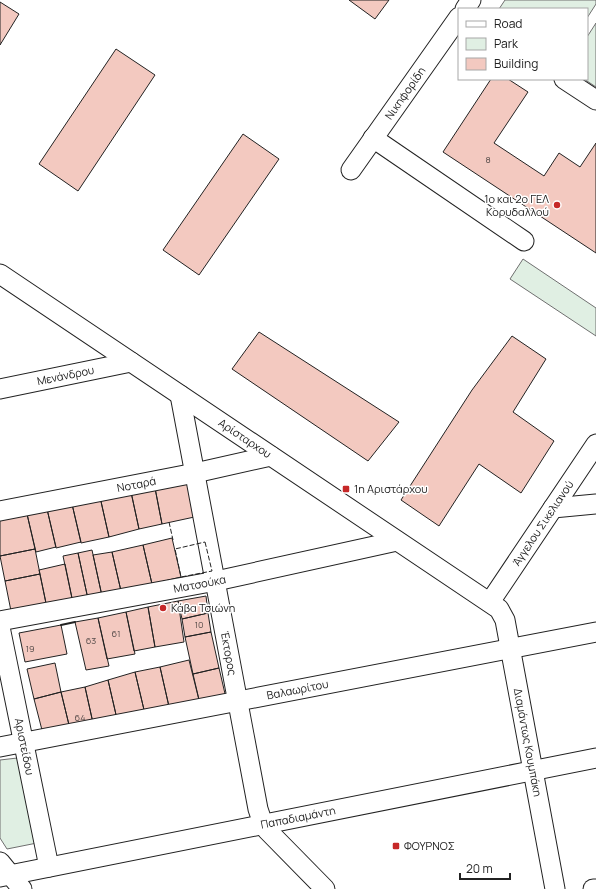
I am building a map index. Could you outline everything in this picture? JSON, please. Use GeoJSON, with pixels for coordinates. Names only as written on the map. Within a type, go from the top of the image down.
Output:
{"type":"FeatureCollection","features":[{"type":"Feature","properties":{"kind":"street","name":"Νικηφορίδη"},"geometry":{"type":"LineString","coordinates":[[351,170],[458,18]]}},
{"type":"Feature","properties":{"kind":"street"},"geometry":{"type":"LineString","coordinates":[[566,80],[596,100]]}},
{"type":"Feature","properties":{"kind":"street"},"geometry":{"type":"LineString","coordinates":[[373,138],[524,241]]}},
{"type":"Feature","properties":{"kind":"street","name":"Αρίσταρχου"},"geometry":{"type":"LineString","coordinates":[[0,274],[490,602]]}},
{"type":"Feature","properties":{"kind":"street","name":"Μενάνδρου"},"geometry":{"type":"LineString","coordinates":[[0,389],[131,362]]}},
{"type":"Feature","properties":{"kind":"street","name":"Έκτορος"},"geometry":{"type":"LineString","coordinates":[[180,395],[258,809],[263,824],[274,838],[325,889]]}},
{"type":"Feature","properties":{"kind":"street","name":"Άγγελου Σικελιανού"},"geometry":{"type":"LineString","coordinates":[[490,602],[596,444]]}},
{"type":"Feature","properties":{"kind":"street","name":"Νοταρά"},"geometry":{"type":"LineString","coordinates":[[0,511],[195,473],[272,456]]}},
{"type":"Feature","properties":{"kind":"street"},"geometry":{"type":"LineString","coordinates":[[553,508],[596,504]]}},
{"type":"Feature","properties":{"kind":"street","name":"Ματσούκα"},"geometry":{"type":"LineString","coordinates":[[0,621],[216,581],[398,540]]}},
{"type":"Feature","properties":{"kind":"street","name":"Διαμάντως Κουμπάκη"},"geometry":{"type":"LineString","coordinates":[[490,602],[499,609],[505,620],[555,889]]}},
{"type":"Feature","properties":{"kind":"street","name":"Αριστείδου"},"geometry":{"type":"LineString","coordinates":[[0,626],[49,867]]}},
{"type":"Feature","properties":{"kind":"street","name":"Βαλαωρίτου"},"geometry":{"type":"LineString","coordinates":[[0,747],[596,632]]}},
{"type":"Feature","properties":{"kind":"street","name":"Παπαδιαμάντη"},"geometry":{"type":"LineString","coordinates":[[3,871],[49,867],[596,758]]}},
{"type":"Feature","properties":{"kind":"street"},"geometry":{"type":"LineString","coordinates":[[3,871],[22,889]]}},
{"type":"Feature","properties":{"kind":"green space"},"geometry":{"type":"Polygon","coordinates":[[[505,0],[596,0],[596,4],[588,16],[588,8],[500,8],[505,0]]]}},
{"type":"Feature","properties":{"kind":"green space"},"geometry":{"type":"Polygon","coordinates":[[[596,23],[596,87],[586,80],[588,80],[588,35],[596,23]]]}},
{"type":"Feature","properties":{"kind":"green space"},"geometry":{"type":"Polygon","coordinates":[[[523,259],[596,308],[596,336],[510,279],[523,259]]]}},
{"type":"Feature","properties":{"kind":"green space"},"geometry":{"type":"Polygon","coordinates":[[[26,757],[42,842],[7,849],[0,838],[0,760],[26,757]]]}},
{"type":"Feature","properties":{"kind":"building"},"geometry":{"type":"Polygon","coordinates":[[[349,0],[389,0],[375,19],[349,0]]]}},
{"type":"Feature","properties":{"kind":"building"},"geometry":{"type":"Polygon","coordinates":[[[0,2],[19,14],[0,45],[0,2]]]}},
{"type":"Feature","properties":{"kind":"building"},"geometry":{"type":"Polygon","coordinates":[[[116,49],[155,75],[78,191],[39,164],[116,49]]]}},
{"type":"Feature","properties":{"kind":"building","name":"1o και 2ο ΓΕΛ Κορυδαλλού"},"geometry":{"type":"Polygon","coordinates":[[[490,80],[510,80],[528,92],[494,143],[544,176],[559,153],[580,167],[596,143],[596,253],[443,152],[490,80]]]}},
{"type":"Feature","properties":{"kind":"building"},"geometry":{"type":"Polygon","coordinates":[[[243,134],[279,159],[199,275],[163,250],[243,134]]]}},
{"type":"Feature","properties":{"kind":"building"},"geometry":{"type":"Polygon","coordinates":[[[259,332],[399,422],[368,461],[232,369],[259,332]]]}},
{"type":"Feature","properties":{"kind":"building"},"geometry":{"type":"Polygon","coordinates":[[[512,336],[546,359],[513,412],[554,441],[521,493],[479,464],[439,526],[401,500],[472,390],[512,336]]]}},
{"type":"Feature","properties":{"kind":"building"},"geometry":{"type":"Polygon","coordinates":[[[191,481],[199,516],[162,524],[155,488],[191,481]]]}},
{"type":"Feature","properties":{"kind":"building"},"geometry":{"type":"Polygon","coordinates":[[[155,488],[162,524],[139,529],[131,492],[155,488]]]}},
{"type":"Feature","properties":{"kind":"building"},"geometry":{"type":"Polygon","coordinates":[[[131,492],[139,529],[109,537],[100,497],[131,492]]]}},
{"type":"Feature","properties":{"kind":"building"},"geometry":{"type":"Polygon","coordinates":[[[100,497],[109,537],[81,543],[72,504],[100,497]]]}},
{"type":"Feature","properties":{"kind":"building"},"geometry":{"type":"Polygon","coordinates":[[[72,504],[81,542],[56,548],[47,509],[72,504]]]}},
{"type":"Feature","properties":{"kind":"building"},"geometry":{"type":"Polygon","coordinates":[[[47,509],[56,547],[36,552],[27,514],[47,509]]]}},
{"type":"Feature","properties":{"kind":"building"},"geometry":{"type":"Polygon","coordinates":[[[27,514],[35,549],[0,556],[0,520],[27,514]]]}},
{"type":"Feature","properties":{"kind":"building"},"geometry":{"type":"Polygon","coordinates":[[[172,538],[181,577],[152,584],[143,545],[172,538]]]}},
{"type":"Feature","properties":{"kind":"building"},"geometry":{"type":"Polygon","coordinates":[[[143,545],[152,584],[121,591],[112,552],[143,545]]]}},
{"type":"Feature","properties":{"kind":"building"},"geometry":{"type":"Polygon","coordinates":[[[35,549],[40,574],[5,581],[0,556],[35,549]]]}},
{"type":"Feature","properties":{"kind":"building"},"geometry":{"type":"Polygon","coordinates":[[[92,550],[102,596],[88,599],[78,553],[92,550]]]}},
{"type":"Feature","properties":{"kind":"building"},"geometry":{"type":"Polygon","coordinates":[[[112,552],[121,591],[102,596],[93,555],[112,552]]]}},
{"type":"Feature","properties":{"kind":"building"},"geometry":{"type":"Polygon","coordinates":[[[78,553],[88,599],[73,603],[63,556],[78,553]]]}},
{"type":"Feature","properties":{"kind":"building"},"geometry":{"type":"Polygon","coordinates":[[[65,564],[73,603],[47,608],[39,570],[65,564]]]}},
{"type":"Feature","properties":{"kind":"building"},"geometry":{"type":"Polygon","coordinates":[[[40,574],[47,608],[12,616],[5,581],[40,574]]]}},
{"type":"Feature","properties":{"kind":"building"},"geometry":{"type":"Polygon","coordinates":[[[206,596],[208,613],[182,619],[178,601],[206,596]]]}},
{"type":"Feature","properties":{"kind":"building"},"geometry":{"type":"Polygon","coordinates":[[[178,601],[184,642],[155,647],[148,607],[178,601]]]}},
{"type":"Feature","properties":{"kind":"building"},"geometry":{"type":"Polygon","coordinates":[[[148,607],[155,647],[134,651],[126,612],[148,607]]]}},
{"type":"Feature","properties":{"kind":"building"},"geometry":{"type":"Polygon","coordinates":[[[126,612],[135,654],[107,659],[98,618],[126,612]]]}},
{"type":"Feature","properties":{"kind":"building"},"geometry":{"type":"Polygon","coordinates":[[[208,613],[211,632],[185,637],[182,619],[208,613]]]}},
{"type":"Feature","properties":{"kind":"building"},"geometry":{"type":"Polygon","coordinates":[[[98,618],[109,666],[86,670],[75,622],[98,618]]]}},
{"type":"Feature","properties":{"kind":"building"},"geometry":{"type":"Polygon","coordinates":[[[61,625],[67,654],[25,662],[19,633],[61,625]]]}},
{"type":"Feature","properties":{"kind":"building"},"geometry":{"type":"Polygon","coordinates":[[[211,632],[219,668],[193,674],[185,637],[211,632]]]}},
{"type":"Feature","properties":{"kind":"building"},"geometry":{"type":"Polygon","coordinates":[[[189,660],[200,704],[170,711],[160,667],[189,660]]]}},
{"type":"Feature","properties":{"kind":"building"},"geometry":{"type":"Polygon","coordinates":[[[55,663],[61,692],[34,699],[27,669],[55,663]]]}},
{"type":"Feature","properties":{"kind":"building"},"geometry":{"type":"Polygon","coordinates":[[[160,667],[170,711],[145,714],[135,672],[160,667]]]}},
{"type":"Feature","properties":{"kind":"building"},"geometry":{"type":"Polygon","coordinates":[[[219,668],[226,698],[200,704],[193,674],[219,668]]]}},
{"type":"Feature","properties":{"kind":"building"},"geometry":{"type":"Polygon","coordinates":[[[135,672],[145,714],[117,719],[108,680],[135,672]]]}},
{"type":"Feature","properties":{"kind":"building"},"geometry":{"type":"Polygon","coordinates":[[[108,680],[117,719],[93,723],[85,687],[108,680]]]}},
{"type":"Feature","properties":{"kind":"building"},"geometry":{"type":"Polygon","coordinates":[[[85,687],[93,723],[70,729],[61,692],[85,687]]]}},
{"type":"Feature","properties":{"kind":"building"},"geometry":{"type":"Polygon","coordinates":[[[61,692],[70,729],[43,734],[34,699],[61,692]]]}},
{"type":"Feature","properties":{"kind":"fence"},"geometry":{"type":"LineString","coordinates":[[169,522],[173,540]]}},
{"type":"Feature","properties":{"kind":"fence"},"geometry":{"type":"LineString","coordinates":[[205,542],[212,571],[181,577],[175,549],[205,542]]}},
{"type":"Feature","properties":{"kind":"wall"},"geometry":{"type":"LineString","coordinates":[[61,625],[75,622]]}},
{"type":"Feature","properties":{"kind":"place","name":"1o και 2ο ΓΕΛ Κορυδαλλού"},"geometry":{"type":"Point","coordinates":[557,205]}},
{"type":"Feature","properties":{"kind":"place","name":"1η Αριστάρχου"},"geometry":{"type":"Point","coordinates":[346,489]}},
{"type":"Feature","properties":{"kind":"place","name":"Κάβα Τσιώνη"},"geometry":{"type":"Point","coordinates":[163,608]}},
{"type":"Feature","properties":{"kind":"place","name":"ΦΟΥΡΝΟΣ"},"geometry":{"type":"Point","coordinates":[396,846]}}]}
